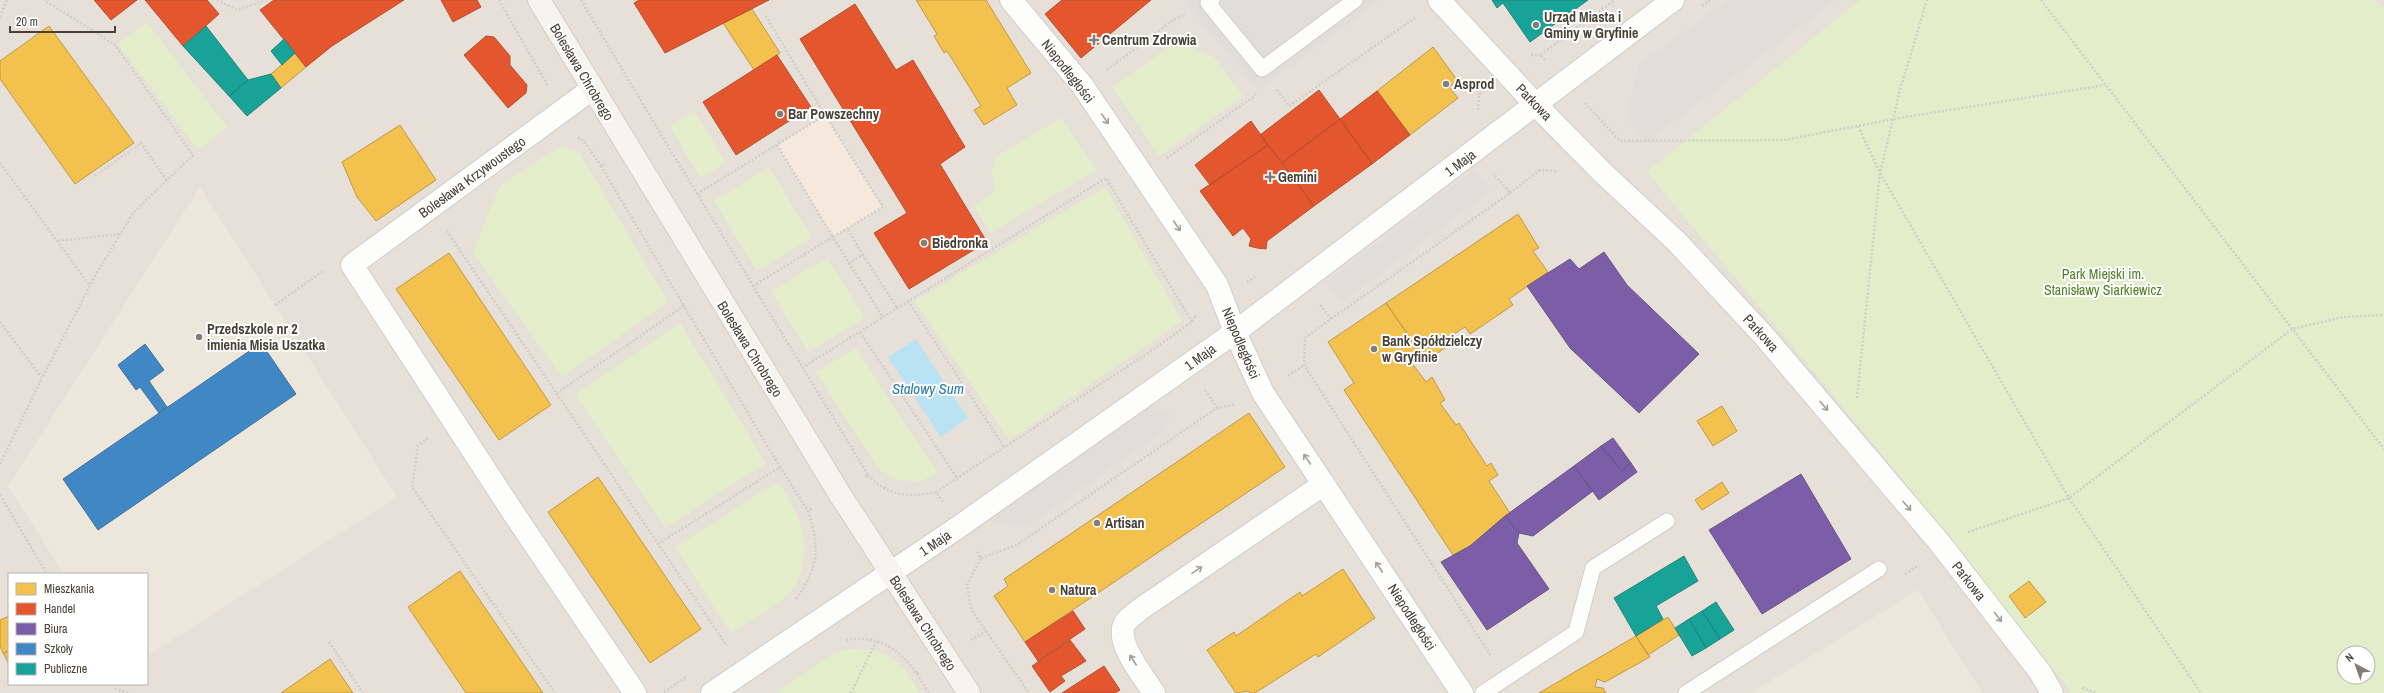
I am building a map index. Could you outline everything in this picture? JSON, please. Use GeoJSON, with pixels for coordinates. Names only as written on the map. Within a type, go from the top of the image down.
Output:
{"type":"FeatureCollection","features":[{"type":"Feature","properties":{"kind":"main road","name":"Bolesława Chrobrego"},"geometry":{"type":"LineString","coordinates":[[539,0],[592,90],[839,493],[968,693]]}},
{"type":"Feature","properties":{"kind":"street","name":"Niepodległości"},"geometry":{"type":"LineString","coordinates":[[1011,0],[1082,85],[1217,285],[1235,332],[1264,393],[1462,693]]}},
{"type":"Feature","properties":{"kind":"street","name":"Parkowa"},"geometry":{"type":"LineString","coordinates":[[1439,0],[1535,104],[1602,173],[1677,242],[1799,376],[1939,542],[2040,672],[2052,693]]}},
{"type":"Feature","properties":{"kind":"street","name":"1 Maja"},"geometry":{"type":"LineString","coordinates":[[712,693],[891,573],[1235,332],[1673,0]]}},
{"type":"Feature","properties":{"kind":"street","name":"Bolesława Krzywoustego"},"geometry":{"type":"LineString","coordinates":[[454,421],[352,265],[592,90]]}},
{"type":"Feature","properties":{"kind":"street"},"geometry":{"type":"LineString","coordinates":[[454,421],[635,693]]}},
{"type":"Feature","properties":{"kind":"street"},"geometry":{"type":"LineString","coordinates":[[1154,693],[1126,650],[1122,636],[1125,623],[1139,610],[1324,484]]}},
{"type":"Feature","properties":{"kind":"lane"},"geometry":{"type":"LineString","coordinates":[[1210,2],[1262,69],[1355,0]]}},
{"type":"Feature","properties":{"kind":"lane"},"geometry":{"type":"LineString","coordinates":[[1483,693],[1576,632],[1593,568],[1667,521]]}},
{"type":"Feature","properties":{"kind":"lane"},"geometry":{"type":"LineString","coordinates":[[1686,693],[1879,569]]}},
{"type":"Feature","properties":{"kind":"path"},"geometry":{"type":"LineString","coordinates":[[0,17],[8,0]]}},
{"type":"Feature","properties":{"kind":"path"},"geometry":{"type":"LineString","coordinates":[[0,464],[1,459],[90,286],[133,213],[192,154],[115,44],[44,0]]}},
{"type":"Feature","properties":{"kind":"path"},"geometry":{"type":"LineString","coordinates":[[217,0],[237,10],[266,0]]}},
{"type":"Feature","properties":{"kind":"path"},"geometry":{"type":"LineString","coordinates":[[1853,440],[1880,173],[1900,90],[1927,0]]}},
{"type":"Feature","properties":{"kind":"path"},"geometry":{"type":"LineString","coordinates":[[2041,0],[2384,449]]}},
{"type":"Feature","properties":{"kind":"path"},"geometry":{"type":"LineString","coordinates":[[1102,74],[1173,20],[1210,2]]}},
{"type":"Feature","properties":{"kind":"path"},"geometry":{"type":"LineString","coordinates":[[753,286],[883,207],[825,115],[765,15]]}},
{"type":"Feature","properties":{"kind":"path"},"geometry":{"type":"LineString","coordinates":[[1262,69],[1289,106],[1419,15]]}},
{"type":"Feature","properties":{"kind":"path"},"geometry":{"type":"LineString","coordinates":[[1163,161],[1272,83]]}},
{"type":"Feature","properties":{"kind":"path"},"geometry":{"type":"LineString","coordinates":[[1620,141],[1784,140],[1894,119],[2105,85]]}},
{"type":"Feature","properties":{"kind":"path"},"geometry":{"type":"LineString","coordinates":[[697,194],[825,115]]}},
{"type":"Feature","properties":{"kind":"path"},"geometry":{"type":"LineString","coordinates":[[1858,126],[1880,173],[2069,498],[2201,693]]}},
{"type":"Feature","properties":{"kind":"path"},"geometry":{"type":"LineString","coordinates":[[659,131],[868,475],[808,511]]}},
{"type":"Feature","properties":{"kind":"path"},"geometry":{"type":"LineString","coordinates":[[574,134],[584,141],[600,166]]}},
{"type":"Feature","properties":{"kind":"path"},"geometry":{"type":"LineString","coordinates":[[95,176],[141,143],[167,180]]}},
{"type":"Feature","properties":{"kind":"path"},"geometry":{"type":"LineString","coordinates":[[777,145],[883,317]]}},
{"type":"Feature","properties":{"kind":"path"},"geometry":{"type":"LineString","coordinates":[[1475,151],[1510,193]]}},
{"type":"Feature","properties":{"kind":"path"},"geometry":{"type":"LineString","coordinates":[[0,163],[90,286]]}},
{"type":"Feature","properties":{"kind":"path"},"geometry":{"type":"LineString","coordinates":[[1505,679],[1304,365],[1305,338],[1510,193],[1540,170],[1563,171]]}},
{"type":"Feature","properties":{"kind":"path"},"geometry":{"type":"LineString","coordinates":[[802,368],[1106,178],[1192,322]]}},
{"type":"Feature","properties":{"kind":"path"},"geometry":{"type":"LineString","coordinates":[[444,227],[729,648],[722,652]]}},
{"type":"Feature","properties":{"kind":"path"},"geometry":{"type":"LineString","coordinates":[[847,228],[897,308]]}},
{"type":"Feature","properties":{"kind":"path"},"geometry":{"type":"LineString","coordinates":[[57,241],[121,234]]}},
{"type":"Feature","properties":{"kind":"path"},"geometry":{"type":"LineString","coordinates":[[849,263],[863,255]]}},
{"type":"Feature","properties":{"kind":"path"},"geometry":{"type":"LineString","coordinates":[[1302,281],[1331,319]]}},
{"type":"Feature","properties":{"kind":"path"},"geometry":{"type":"LineString","coordinates":[[908,301],[1004,447]]}},
{"type":"Feature","properties":{"kind":"path"},"geometry":{"type":"LineString","coordinates":[[557,393],[684,306],[808,511],[815,533],[816,562],[809,580],[794,601]]}},
{"type":"Feature","properties":{"kind":"path"},"geometry":{"type":"LineString","coordinates":[[1939,542],[2069,498],[2292,329],[2343,317],[2384,315]]}},
{"type":"Feature","properties":{"kind":"path"},"geometry":{"type":"LineString","coordinates":[[0,322],[42,378]]}},
{"type":"Feature","properties":{"kind":"path"},"geometry":{"type":"LineString","coordinates":[[860,332],[957,478]]}},
{"type":"Feature","properties":{"kind":"path"},"geometry":{"type":"LineString","coordinates":[[981,558],[1015,546],[1217,408]]}},
{"type":"Feature","properties":{"kind":"path"},"geometry":{"type":"LineString","coordinates":[[454,421],[418,446],[412,487],[555,693]]}},
{"type":"Feature","properties":{"kind":"path"},"geometry":{"type":"LineString","coordinates":[[658,544],[780,467]]}},
{"type":"Feature","properties":{"kind":"path"},"geometry":{"type":"LineString","coordinates":[[0,495],[46,573]]}},
{"type":"Feature","properties":{"kind":"path"},"geometry":{"type":"LineString","coordinates":[[986,631],[1029,693]]}},
{"type":"Feature","properties":{"kind":"path"},"geometry":{"type":"LineString","coordinates":[[329,642],[363,693]]}},
{"type":"Feature","properties":{"kind":"path"},"geometry":{"type":"LineString","coordinates":[[851,693],[876,642]]}},
{"type":"Feature","properties":{"kind":"path"},"geometry":{"type":"LineString","coordinates":[[662,693],[692,673]]}},
{"type":"Feature","properties":{"kind":"path"},"geometry":{"type":"LineString","coordinates":[[917,674],[929,693]]}},
{"type":"Feature","properties":{"kind":"path"},"geometry":{"type":"LineString","coordinates":[[114,685],[116,689],[130,693]]}},
{"type":"Feature","properties":{"kind":"shaded area"},"geometry":{"type":"Polygon","coordinates":[[[0,0],[2384,0],[2384,693],[0,693],[0,0]]]}},
{"type":"Feature","properties":{"kind":"shaded area"},"geometry":{"type":"Polygon","coordinates":[[[1188,0],[1381,0],[1258,90],[1185,3],[1188,0]]]}},
{"type":"Feature","properties":{"kind":"shaded area"},"geometry":{"type":"Polygon","coordinates":[[[1727,0],[1836,0],[1647,142],[1627,118],[1638,65],[1727,0]]]}},
{"type":"Feature","properties":{"kind":"shaded area"},"geometry":{"type":"Polygon","coordinates":[[[825,115],[883,207],[833,237],[777,145],[825,115]]]}},
{"type":"Feature","properties":{"kind":"shaded area"},"geometry":{"type":"Polygon","coordinates":[[[1474,170],[1491,190],[1342,303],[1326,282],[1474,170]]]}},
{"type":"Feature","properties":{"kind":"shaded area","name":"Przedszkole nr 2 imienia Misia Uszatka"},"geometry":{"type":"Polygon","coordinates":[[[200,187],[397,497],[148,655],[148,573],[63,573],[8,486],[200,187]]]}},
{"type":"Feature","properties":{"kind":"shaded area"},"geometry":{"type":"Polygon","coordinates":[[[1148,408],[1170,411],[1167,430],[1026,527],[986,521],[1148,408]]]}},
{"type":"Feature","properties":{"kind":"shaded area"},"geometry":{"type":"Polygon","coordinates":[[[1918,590],[1982,693],[1751,693],[1918,590]]]}},
{"type":"Feature","properties":{"kind":"green space","name":"Park Miejski im. Stanisławy Siarkiewicz"},"geometry":{"type":"Polygon","coordinates":[[[1860,0],[2375,0],[2384,8],[2384,693],[2070,693],[2066,685],[1883,455],[1647,172],[1860,0]]]}},
{"type":"Feature","properties":{"kind":"green space"},"geometry":{"type":"Polygon","coordinates":[[[147,22],[227,127],[198,150],[118,44],[147,22]]]}},
{"type":"Feature","properties":{"kind":"green space"},"geometry":{"type":"Polygon","coordinates":[[[1169,47],[1191,47],[1214,57],[1243,96],[1159,156],[1112,87],[1169,47]]]}},
{"type":"Feature","properties":{"kind":"green space"},"geometry":{"type":"Polygon","coordinates":[[[694,111],[726,162],[700,178],[670,126],[694,111]]]}},
{"type":"Feature","properties":{"kind":"green space"},"geometry":{"type":"Polygon","coordinates":[[[1061,118],[1097,170],[990,233],[974,205],[995,191],[992,170],[997,156],[1061,118]]]}},
{"type":"Feature","properties":{"kind":"green space"},"geometry":{"type":"Polygon","coordinates":[[[561,146],[579,152],[668,302],[562,377],[473,253],[499,187],[561,146]]]}},
{"type":"Feature","properties":{"kind":"green space"},"geometry":{"type":"Polygon","coordinates":[[[769,167],[812,238],[757,271],[714,201],[769,167]]]}},
{"type":"Feature","properties":{"kind":"green space"},"geometry":{"type":"Polygon","coordinates":[[[1105,187],[1182,321],[1009,440],[915,301],[1105,187]]]}},
{"type":"Feature","properties":{"kind":"green space"},"geometry":{"type":"Polygon","coordinates":[[[827,258],[865,318],[808,352],[771,291],[827,258]]]}},
{"type":"Feature","properties":{"kind":"green space"},"geometry":{"type":"Polygon","coordinates":[[[680,323],[766,463],[665,528],[575,394],[680,323]]]}},
{"type":"Feature","properties":{"kind":"green space"},"geometry":{"type":"Polygon","coordinates":[[[856,348],[938,474],[916,482],[895,479],[879,469],[816,372],[856,348]]]}},
{"type":"Feature","properties":{"kind":"green space"},"geometry":{"type":"Polygon","coordinates":[[[778,482],[794,509],[799,523],[805,551],[803,565],[798,579],[785,598],[731,633],[675,547],[778,482]]]}},
{"type":"Feature","properties":{"kind":"green space"},"geometry":{"type":"Polygon","coordinates":[[[849,649],[875,651],[892,658],[900,664],[920,693],[776,693],[832,654],[849,649]]]}},
{"type":"Feature","properties":{"kind":"water","name":"Stalowy Sum"},"geometry":{"type":"Polygon","coordinates":[[[916,339],[968,418],[941,437],[888,357],[916,339]]]}},
{"type":"Feature","properties":{"kind":"building: Mieszkania"},"geometry":{"type":"Polygon","coordinates":[[[916,0],[986,0],[1031,73],[1007,88],[1017,105],[984,125],[974,110],[981,106],[947,51],[944,53],[934,36],[937,34],[916,0]]]}},
{"type":"Feature","properties":{"kind":"building: Mieszkania"},"geometry":{"type":"Polygon","coordinates":[[[752,9],[780,53],[754,70],[723,23],[752,9]]]}},
{"type":"Feature","properties":{"kind":"building: Mieszkania"},"geometry":{"type":"Polygon","coordinates":[[[49,26],[134,143],[75,184],[0,79],[0,61],[49,26]]]}},
{"type":"Feature","properties":{"kind":"building: Mieszkania"},"geometry":{"type":"Polygon","coordinates":[[[1433,47],[1458,81],[1449,87],[1458,98],[1410,135],[1377,91],[1433,47]]]}},
{"type":"Feature","properties":{"kind":"building: Mieszkania"},"geometry":{"type":"Polygon","coordinates":[[[295,53],[306,67],[281,88],[271,74],[295,53]]]}},
{"type":"Feature","properties":{"kind":"building: Mieszkania"},"geometry":{"type":"Polygon","coordinates":[[[400,125],[436,180],[376,221],[357,197],[342,162],[400,125]]]}},
{"type":"Feature","properties":{"kind":"building: Mieszkania"},"geometry":{"type":"Polygon","coordinates":[[[1518,214],[1539,248],[1533,251],[1548,272],[1509,299],[1513,305],[1470,334],[1465,327],[1444,340],[1448,346],[1426,361],[1386,303],[1518,214]]]}},
{"type":"Feature","properties":{"kind":"building: Mieszkania"},"geometry":{"type":"Polygon","coordinates":[[[449,253],[551,405],[499,440],[396,289],[449,253]]]}},
{"type":"Feature","properties":{"kind":"building: Mieszkania"},"geometry":{"type":"Polygon","coordinates":[[[1386,303],[1422,355],[1411,362],[1426,382],[1432,377],[1445,400],[1440,403],[1456,425],[1459,423],[1487,466],[1491,463],[1498,475],[1489,481],[1510,513],[1470,546],[1453,555],[1344,390],[1354,383],[1328,342],[1386,303]]]}},
{"type":"Feature","properties":{"kind":"building: Mieszkania"},"geometry":{"type":"Polygon","coordinates":[[[1722,406],[1737,431],[1713,446],[1697,421],[1722,406]]]}},
{"type":"Feature","properties":{"kind":"building: Mieszkania"},"geometry":{"type":"Polygon","coordinates":[[[1249,413],[1285,467],[1025,642],[994,596],[1008,586],[1004,579],[1249,413]]]}},
{"type":"Feature","properties":{"kind":"building: Mieszkania"},"geometry":{"type":"Polygon","coordinates":[[[598,477],[701,629],[650,663],[548,512],[598,477]]]}},
{"type":"Feature","properties":{"kind":"building: Mieszkania"},"geometry":{"type":"Polygon","coordinates":[[[1722,482],[1729,493],[1702,510],[1695,500],[1722,482]]]}},
{"type":"Feature","properties":{"kind":"building: Mieszkania"},"geometry":{"type":"Polygon","coordinates":[[[1343,569],[1375,618],[1318,657],[1316,654],[1255,693],[1250,693],[1248,691],[1236,693],[1207,650],[1234,632],[1236,636],[1300,592],[1302,596],[1343,569]]]}},
{"type":"Feature","properties":{"kind":"building: Mieszkania"},"geometry":{"type":"Polygon","coordinates":[[[460,571],[543,693],[466,693],[408,607],[460,571]]]}},
{"type":"Feature","properties":{"kind":"building: Mieszkania"},"geometry":{"type":"Polygon","coordinates":[[[2029,581],[2046,602],[2025,618],[2009,596],[2029,581]]]}},
{"type":"Feature","properties":{"kind":"building: Mieszkania"},"geometry":{"type":"Polygon","coordinates":[[[8,616],[8,651],[3,653],[0,646],[0,620],[8,616]]]}},
{"type":"Feature","properties":{"kind":"building: Mieszkania"},"geometry":{"type":"Polygon","coordinates":[[[1668,617],[1679,635],[1648,655],[1636,636],[1668,617]]]}},
{"type":"Feature","properties":{"kind":"building: Mieszkania"},"geometry":{"type":"Polygon","coordinates":[[[1636,636],[1650,657],[1605,682],[1597,679],[1595,687],[1603,688],[1606,693],[1539,693],[1636,636]]]}},
{"type":"Feature","properties":{"kind":"building: Mieszkania"},"geometry":{"type":"Polygon","coordinates":[[[8,651],[8,662],[3,653],[8,651]]]}},
{"type":"Feature","properties":{"kind":"building: Mieszkania"},"geometry":{"type":"Polygon","coordinates":[[[330,659],[353,693],[281,693],[330,659]]]}},
{"type":"Feature","properties":{"kind":"building: Handel"},"geometry":{"type":"Polygon","coordinates":[[[94,0],[137,0],[111,20],[94,0]]]}},
{"type":"Feature","properties":{"kind":"building: Handel"},"geometry":{"type":"Polygon","coordinates":[[[145,0],[207,0],[219,14],[183,46],[145,0]]]}},
{"type":"Feature","properties":{"kind":"building: Handel"},"geometry":{"type":"Polygon","coordinates":[[[274,0],[404,0],[332,46],[306,67],[260,10],[274,0]]]}},
{"type":"Feature","properties":{"kind":"building: Handel"},"geometry":{"type":"Polygon","coordinates":[[[441,0],[477,0],[481,7],[453,22],[441,0]]]}},
{"type":"Feature","properties":{"kind":"building: Handel"},"geometry":{"type":"Polygon","coordinates":[[[639,0],[769,0],[665,53],[634,3],[639,0]]]}},
{"type":"Feature","properties":{"kind":"building: Handel"},"geometry":{"type":"Polygon","coordinates":[[[1062,0],[1151,0],[1081,58],[1045,14],[1062,0]]]}},
{"type":"Feature","properties":{"kind":"building: Handel"},"geometry":{"type":"Polygon","coordinates":[[[855,4],[896,70],[913,60],[965,147],[940,164],[987,242],[909,289],[874,233],[907,213],[800,39],[855,4]]]}},
{"type":"Feature","properties":{"kind":"building: Handel"},"geometry":{"type":"Polygon","coordinates":[[[486,36],[494,37],[510,56],[510,65],[527,85],[526,93],[508,108],[464,55],[486,36]]]}},
{"type":"Feature","properties":{"kind":"building: Handel"},"geometry":{"type":"Polygon","coordinates":[[[777,55],[811,107],[736,155],[703,102],[777,55]]]}},
{"type":"Feature","properties":{"kind":"building: Handel"},"geometry":{"type":"Polygon","coordinates":[[[1319,90],[1340,119],[1282,163],[1260,135],[1319,90]]]}},
{"type":"Feature","properties":{"kind":"building: Handel"},"geometry":{"type":"Polygon","coordinates":[[[1377,91],[1410,135],[1372,164],[1340,119],[1377,91]]]}},
{"type":"Feature","properties":{"kind":"building: Handel"},"geometry":{"type":"Polygon","coordinates":[[[1340,119],[1372,164],[1314,206],[1282,163],[1340,119]]]}},
{"type":"Feature","properties":{"kind":"building: Handel"},"geometry":{"type":"Polygon","coordinates":[[[1251,121],[1268,145],[1210,185],[1195,165],[1251,121]]]}},
{"type":"Feature","properties":{"kind":"building: Handel"},"geometry":{"type":"Polygon","coordinates":[[[1268,145],[1314,206],[1267,241],[1266,249],[1249,246],[1251,239],[1243,228],[1233,236],[1200,191],[1268,145]]]}},
{"type":"Feature","properties":{"kind":"building: Handel"},"geometry":{"type":"Polygon","coordinates":[[[1073,611],[1085,629],[1038,661],[1025,642],[1073,611]]]}},
{"type":"Feature","properties":{"kind":"building: Handel"},"geometry":{"type":"Polygon","coordinates":[[[1070,640],[1086,661],[1061,676],[1065,681],[1050,692],[1032,666],[1070,640]]]}},
{"type":"Feature","properties":{"kind":"building: Handel"},"geometry":{"type":"Polygon","coordinates":[[[1104,666],[1120,690],[1115,693],[1062,693],[1104,666]]]}},
{"type":"Feature","properties":{"kind":"building: Biura"},"geometry":{"type":"Polygon","coordinates":[[[1604,252],[1627,285],[1699,354],[1639,413],[1570,348],[1527,286],[1570,259],[1579,269],[1604,252]]]}},
{"type":"Feature","properties":{"kind":"building: Biura"},"geometry":{"type":"Polygon","coordinates":[[[1613,438],[1631,463],[1622,471],[1601,446],[1613,438]]]}},
{"type":"Feature","properties":{"kind":"building: Biura"},"geometry":{"type":"Polygon","coordinates":[[[1601,446],[1622,471],[1631,463],[1637,472],[1599,500],[1574,466],[1601,446]]]}},
{"type":"Feature","properties":{"kind":"building: Biura"},"geometry":{"type":"Polygon","coordinates":[[[1574,466],[1593,491],[1533,536],[1519,533],[1505,516],[1574,466]]]}},
{"type":"Feature","properties":{"kind":"building: Biura"},"geometry":{"type":"Polygon","coordinates":[[[1801,474],[1851,559],[1762,614],[1709,530],[1801,474]]]}},
{"type":"Feature","properties":{"kind":"building: Biura"},"geometry":{"type":"Polygon","coordinates":[[[1505,516],[1519,533],[1517,543],[1549,589],[1487,630],[1441,562],[1470,546],[1505,516]]]}},
{"type":"Feature","properties":{"kind":"building: Szkoły"},"geometry":{"type":"Polygon","coordinates":[[[261,343],[296,394],[98,530],[63,479],[261,343]]]}},
{"type":"Feature","properties":{"kind":"building: Szkoły"},"geometry":{"type":"Polygon","coordinates":[[[145,344],[164,370],[149,381],[167,407],[159,413],[140,387],[136,390],[118,365],[145,344]]]}},
{"type":"Feature","properties":{"kind":"building: Publiczne","name":"Urząd Miasta i Gminy w Gryfinie"},"geometry":{"type":"Polygon","coordinates":[[[1492,0],[1588,0],[1530,42],[1503,3],[1497,8],[1492,0]]]}},
{"type":"Feature","properties":{"kind":"building: Publiczne"},"geometry":{"type":"Polygon","coordinates":[[[206,26],[248,80],[229,96],[183,46],[206,26]]]}},
{"type":"Feature","properties":{"kind":"building: Publiczne"},"geometry":{"type":"Polygon","coordinates":[[[284,39],[295,53],[282,65],[271,51],[284,39]]]}},
{"type":"Feature","properties":{"kind":"building: Publiczne"},"geometry":{"type":"Polygon","coordinates":[[[271,74],[281,88],[247,116],[229,96],[248,80],[271,74]]]}},
{"type":"Feature","properties":{"kind":"building: Publiczne"},"geometry":{"type":"Polygon","coordinates":[[[1684,556],[1698,581],[1656,606],[1663,619],[1636,636],[1614,598],[1684,556]]]}},
{"type":"Feature","properties":{"kind":"building: Publiczne"},"geometry":{"type":"Polygon","coordinates":[[[1716,602],[1734,630],[1720,639],[1702,611],[1716,602]]]}},
{"type":"Feature","properties":{"kind":"building: Publiczne"},"geometry":{"type":"Polygon","coordinates":[[[1702,611],[1720,639],[1706,648],[1689,619],[1702,611]]]}},
{"type":"Feature","properties":{"kind":"building: Publiczne"},"geometry":{"type":"Polygon","coordinates":[[[1689,619],[1706,648],[1692,656],[1675,628],[1689,619]]]}},
{"type":"Feature","properties":{"kind":"place","name":"Urząd Miasta i Gminy w Gryfinie"},"geometry":{"type":"Point","coordinates":[1536,25]}},
{"type":"Feature","properties":{"kind":"place","name":"Centrum Zdrowia"},"geometry":{"type":"Point","coordinates":[1094,40]}},
{"type":"Feature","properties":{"kind":"place","name":"Asprod"},"geometry":{"type":"Point","coordinates":[1446,84]}},
{"type":"Feature","properties":{"kind":"place","name":"Bar Powszechny"},"geometry":{"type":"Point","coordinates":[780,114]}},
{"type":"Feature","properties":{"kind":"place","name":"Gemini"},"geometry":{"type":"Point","coordinates":[1270,177]}},
{"type":"Feature","properties":{"kind":"place","name":"Biedronka"},"geometry":{"type":"Point","coordinates":[924,243]}},
{"type":"Feature","properties":{"kind":"place","name":"Przedszkole nr 2 imienia Misia Uszatka"},"geometry":{"type":"Point","coordinates":[199,337]}},
{"type":"Feature","properties":{"kind":"place","name":"Bank Spółdzielczy w Gryfinie"},"geometry":{"type":"Point","coordinates":[1374,349]}},
{"type":"Feature","properties":{"kind":"place","name":"Artisan"},"geometry":{"type":"Point","coordinates":[1097,523]}},
{"type":"Feature","properties":{"kind":"place","name":"Natura"},"geometry":{"type":"Point","coordinates":[1052,590]}}]}
